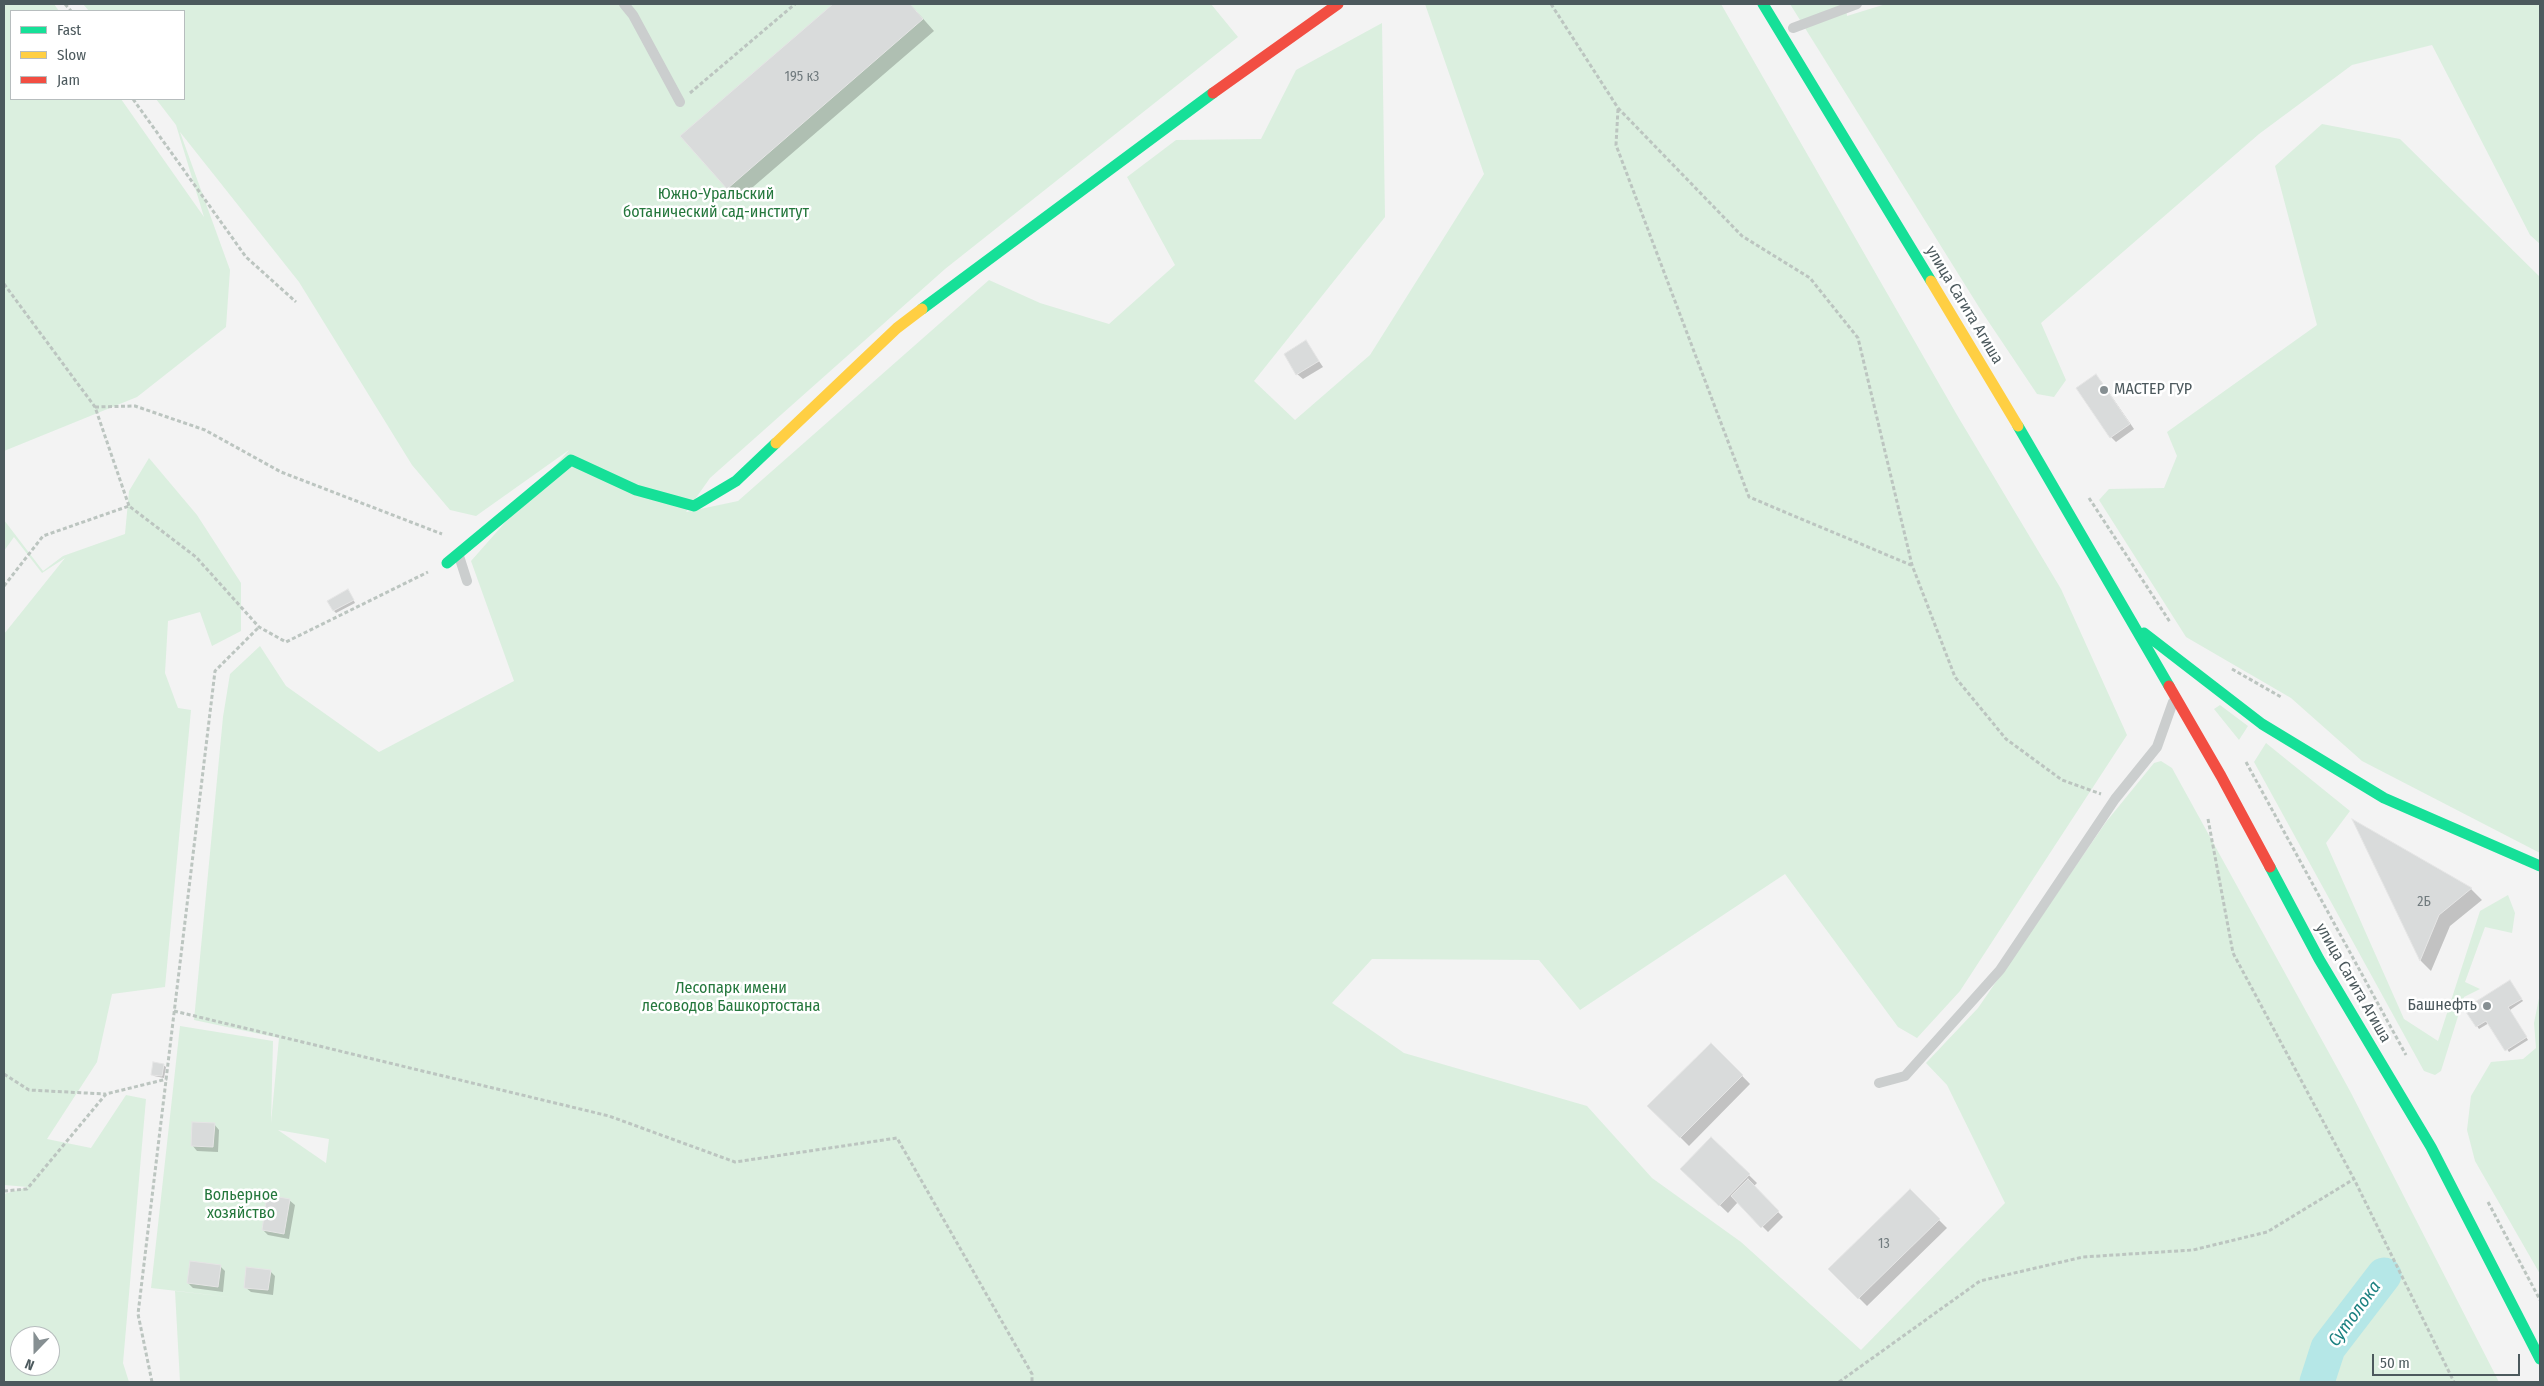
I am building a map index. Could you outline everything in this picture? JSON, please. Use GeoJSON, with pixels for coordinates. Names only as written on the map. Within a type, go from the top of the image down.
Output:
{"type":"FeatureCollection","features":[{"type":"Feature","properties":{"kind":"main road"},"geometry":{"type":"LineString","coordinates":[[447,563],[571,460],[636,490],[694,506],[736,481],[898,328],[1256,61],[1338,4]]}},
{"type":"Feature","properties":{"kind":"main road","name":"улица Сагита Агиша"},"geometry":{"type":"LineString","coordinates":[[1763,4],[1995,387],[2221,776],[2318,959],[2431,1147],[2540,1359]]}},
{"type":"Feature","properties":{"kind":"main road","name":"улица Сагита Агиша"},"geometry":{"type":"LineString","coordinates":[[2132,625],[2262,724],[2384,798],[2540,866]]}},
{"type":"Feature","properties":{"kind":"lane"},"geometry":{"type":"LineString","coordinates":[[624,4],[633,15],[680,102]]}},
{"type":"Feature","properties":{"kind":"lane"},"geometry":{"type":"LineString","coordinates":[[1793,28],[1857,4]]}},
{"type":"Feature","properties":{"kind":"lane"},"geometry":{"type":"LineString","coordinates":[[458,554],[468,582]]}},
{"type":"Feature","properties":{"kind":"lane"},"geometry":{"type":"LineString","coordinates":[[1879,1083],[1904,1076],[2000,970],[2116,799],[2158,747],[2175,696]]}},
{"type":"Feature","properties":{"kind":"path"},"geometry":{"type":"LineString","coordinates":[[680,102],[795,4]]}},
{"type":"Feature","properties":{"kind":"path"},"geometry":{"type":"LineString","coordinates":[[1551,4],[1618,108],[1742,236],[1810,278],[1858,338],[1912,565],[1955,677],[2006,739],[2062,780],[2116,799]]}},
{"type":"Feature","properties":{"kind":"path"},"geometry":{"type":"LineString","coordinates":[[134,100],[246,258],[296,302]]}},
{"type":"Feature","properties":{"kind":"path"},"geometry":{"type":"LineString","coordinates":[[1618,108],[1616,145],[1749,497],[1912,565]]}},
{"type":"Feature","properties":{"kind":"path"},"geometry":{"type":"LineString","coordinates":[[4,284],[95,406],[129,506],[196,557],[259,627],[286,642],[447,563]]}},
{"type":"Feature","properties":{"kind":"path"},"geometry":{"type":"LineString","coordinates":[[95,406],[135,406],[205,430],[281,472],[442,534]]}},
{"type":"Feature","properties":{"kind":"path"},"geometry":{"type":"LineString","coordinates":[[4,586],[43,536],[129,506]]}},
{"type":"Feature","properties":{"kind":"path"},"geometry":{"type":"LineString","coordinates":[[152,1382],[138,1314],[215,671],[259,627]]}},
{"type":"Feature","properties":{"kind":"path"},"geometry":{"type":"LineString","coordinates":[[2246,762],[2408,1058]]}},
{"type":"Feature","properties":{"kind":"path"},"geometry":{"type":"LineString","coordinates":[[2208,819],[2233,953],[2354,1179],[2454,1382]]}},
{"type":"Feature","properties":{"kind":"path"},"geometry":{"type":"LineString","coordinates":[[174,1011],[609,1116],[735,1162],[897,1138],[1032,1374],[1032,1382]]}},
{"type":"Feature","properties":{"kind":"path"},"geometry":{"type":"LineString","coordinates":[[4,1074],[29,1090],[106,1094],[167,1079]]}},
{"type":"Feature","properties":{"kind":"path"},"geometry":{"type":"LineString","coordinates":[[4,1191],[27,1189],[106,1094]]}},
{"type":"Feature","properties":{"kind":"path"},"geometry":{"type":"LineString","coordinates":[[1839,1382],[1980,1281],[2083,1257],[2193,1250],[2267,1232],[2354,1179]]}},
{"type":"Feature","properties":{"kind":"path"},"geometry":{"type":"LineString","coordinates":[[2486,1198],[2540,1300]]}},
{"type":"Feature","properties":{"kind":"green space"},"geometry":{"type":"Polygon","coordinates":[[[4,4],[54,4],[58,10],[10,10],[10,100],[122,100],[204,217],[176,125],[157,100],[185,100],[185,10],[88,10],[83,4],[1211,4],[1238,37],[945,269],[710,478],[686,512],[738,501],[989,280],[1040,303],[1109,324],[1175,265],[1127,177],[1176,140],[1261,139],[1296,70],[1382,23],[1385,217],[1254,381],[1295,420],[1370,355],[1484,174],[1425,4],[1721,4],[1957,415],[2061,589],[2127,735],[1960,991],[1917,1038],[1898,1027],[1785,874],[1580,1010],[1539,960],[1372,959],[1332,1003],[1404,1053],[1587,1106],[1652,1178],[1741,1242],[1861,1350],[2005,1203],[1947,1085],[1926,1063],[1978,1008],[2106,822],[2154,763],[2161,761],[2172,768],[2350,1091],[2499,1382],[180,1382],[175,1291],[238,1298],[151,1288],[180,1026],[273,1041],[271,1123],[279,1038],[194,1020],[223,717],[230,674],[260,646],[286,686],[379,752],[514,681],[471,561],[569,450],[476,516],[450,510],[412,465],[299,282],[180,132],[230,270],[226,327],[137,397],[4,451],[4,4]],[[278,1130],[326,1163],[329,1139],[278,1130]]]}},
{"type":"Feature","properties":{"kind":"green space"},"geometry":{"type":"Polygon","coordinates":[[[1790,4],[1846,4],[1847,16],[1886,4],[2540,4],[2540,244],[2530,235],[2432,45],[2352,65],[2259,134],[2041,323],[2066,380],[2054,397],[2037,394],[1982,312],[1790,4]]]}},
{"type":"Feature","properties":{"kind":"green space"},"geometry":{"type":"Polygon","coordinates":[[[2322,124],[2400,139],[2540,277],[2540,853],[2362,761],[2291,698],[2186,637],[2099,500],[2109,489],[2164,488],[2177,456],[2167,432],[2317,325],[2275,166],[2322,124]]]}},
{"type":"Feature","properties":{"kind":"green space"},"geometry":{"type":"Polygon","coordinates":[[[149,458],[197,515],[241,583],[241,631],[212,646],[200,612],[168,621],[165,673],[178,708],[191,710],[165,987],[112,994],[97,1062],[47,1139],[91,1148],[126,1095],[146,1099],[123,1363],[129,1382],[4,1382],[4,1194],[28,1187],[4,1185],[4,634],[65,558],[42,573],[14,537],[4,551],[4,520],[43,571],[63,556],[125,534],[129,491],[149,458]]]}},
{"type":"Feature","properties":{"kind":"green space"},"geometry":{"type":"Polygon","coordinates":[[[2220,705],[2248,726],[2239,740],[2214,709],[2220,705]]]}},
{"type":"Feature","properties":{"kind":"green space"},"geometry":{"type":"Polygon","coordinates":[[[2266,743],[2350,811],[2326,843],[2404,1019],[2438,1041],[2480,911],[2508,895],[2515,913],[2512,933],[2485,927],[2465,982],[2480,989],[2464,997],[2441,1071],[2435,1075],[2424,1071],[2254,762],[2266,743]]]}},
{"type":"Feature","properties":{"kind":"green space"},"geometry":{"type":"Polygon","coordinates":[[[2540,993],[2540,1274],[2475,1161],[2467,1130],[2471,1096],[2491,1062],[2523,1059],[2536,1048],[2534,1023],[2540,993]]]}},
{"type":"Feature","properties":{"kind":"building"},"geometry":{"type":"Polygon","coordinates":[[[833,4],[910,4],[923,19],[727,189],[680,136],[833,4]]]}},
{"type":"Feature","properties":{"kind":"building"},"geometry":{"type":"Polygon","coordinates":[[[1306,340],[1319,361],[1296,375],[1284,354],[1306,340]]]}},
{"type":"Feature","properties":{"kind":"building"},"geometry":{"type":"Polygon","coordinates":[[[2096,374],[2130,424],[2110,438],[2076,388],[2096,374]]]}},
{"type":"Feature","properties":{"kind":"building"},"geometry":{"type":"Polygon","coordinates":[[[348,589],[354,600],[333,611],[327,601],[348,589]]]}},
{"type":"Feature","properties":{"kind":"building"},"geometry":{"type":"Polygon","coordinates":[[[2352,819],[2472,888],[2439,915],[2420,961],[2352,819]]]}},
{"type":"Feature","properties":{"kind":"building"},"geometry":{"type":"Polygon","coordinates":[[[2510,980],[2522,999],[2508,1007],[2527,1037],[2505,1051],[2486,1021],[2476,1027],[2464,1009],[2510,980]]]}},
{"type":"Feature","properties":{"kind":"building"},"geometry":{"type":"Polygon","coordinates":[[[1711,1043],[1743,1075],[1680,1138],[1647,1106],[1711,1043]]]}},
{"type":"Feature","properties":{"kind":"building"},"geometry":{"type":"Polygon","coordinates":[[[153,1062],[164,1064],[162,1076],[151,1075],[153,1062]]]}},
{"type":"Feature","properties":{"kind":"building"},"geometry":{"type":"Polygon","coordinates":[[[192,1122],[215,1123],[213,1147],[191,1146],[192,1122]]]}},
{"type":"Feature","properties":{"kind":"building"},"geometry":{"type":"Polygon","coordinates":[[[1711,1137],[1750,1174],[1719,1206],[1680,1169],[1711,1137]]]}},
{"type":"Feature","properties":{"kind":"building"},"geometry":{"type":"Polygon","coordinates":[[[1748,1179],[1779,1211],[1761,1228],[1731,1196],[1748,1179]]]}},
{"type":"Feature","properties":{"kind":"building"},"geometry":{"type":"Polygon","coordinates":[[[1910,1189],[1940,1219],[1858,1299],[1828,1269],[1910,1189]]]}},
{"type":"Feature","properties":{"kind":"building"},"geometry":{"type":"Polygon","coordinates":[[[267,1195],[290,1199],[284,1234],[262,1230],[267,1195]]]}},
{"type":"Feature","properties":{"kind":"building"},"geometry":{"type":"Polygon","coordinates":[[[190,1261],[221,1265],[218,1287],[187,1283],[190,1261]]]}},
{"type":"Feature","properties":{"kind":"building"},"geometry":{"type":"Polygon","coordinates":[[[246,1267],[271,1270],[268,1290],[244,1288],[246,1267]]]}},
{"type":"Feature","properties":{"kind":"waterway","name":"Сутолока"},"geometry":{"type":"LineString","coordinates":[[2317,1382],[2328,1348],[2384,1275]]}},
{"type":"Feature","properties":{"kind":"traffic: fast"},"geometry":{"type":"LineString","coordinates":[[1763,4],[1931,281]]}},
{"type":"Feature","properties":{"kind":"traffic: fast"},"geometry":{"type":"LineString","coordinates":[[922,309],[1213,93]]}},
{"type":"Feature","properties":{"kind":"traffic: fast"},"geometry":{"type":"LineString","coordinates":[[2018,426],[2169,686]]}},
{"type":"Feature","properties":{"kind":"traffic: fast"},"geometry":{"type":"LineString","coordinates":[[447,563],[571,460],[636,490],[694,506],[736,481],[776,443]]}},
{"type":"Feature","properties":{"kind":"traffic: fast"},"geometry":{"type":"LineString","coordinates":[[2144,633],[2262,724],[2384,798],[2540,866]]}},
{"type":"Feature","properties":{"kind":"traffic: fast"},"geometry":{"type":"LineString","coordinates":[[2270,867],[2319,959],[2431,1147],[2540,1359]]}},
{"type":"Feature","properties":{"kind":"traffic: slow"},"geometry":{"type":"LineString","coordinates":[[1931,281],[2018,426]]}},
{"type":"Feature","properties":{"kind":"traffic: slow"},"geometry":{"type":"LineString","coordinates":[[776,443],[897,328],[922,309]]}},
{"type":"Feature","properties":{"kind":"traffic: jam"},"geometry":{"type":"LineString","coordinates":[[1213,93],[1338,4]]}},
{"type":"Feature","properties":{"kind":"traffic: jam"},"geometry":{"type":"LineString","coordinates":[[2169,686],[2221,776],[2270,867]]}},
{"type":"Feature","properties":{"kind":"place","name":"МАСТЕР ГУР"},"geometry":{"type":"Point","coordinates":[2104,390]}},
{"type":"Feature","properties":{"kind":"place","name":"Башнефть"},"geometry":{"type":"Point","coordinates":[2487,1006]}},
{"type":"Feature","properties":{"kind":"park label","name":"Южно-Уральский ботанический сад-институт"},"geometry":{"type":"Point","coordinates":[716,204]}},
{"type":"Feature","properties":{"kind":"park label","name":"Лесопарк имени лесоводов Башкортостана"},"geometry":{"type":"Point","coordinates":[731,998]}},
{"type":"Feature","properties":{"kind":"park label","name":"Вольерное хозяйство"},"geometry":{"type":"Point","coordinates":[241,1205]}}]}
